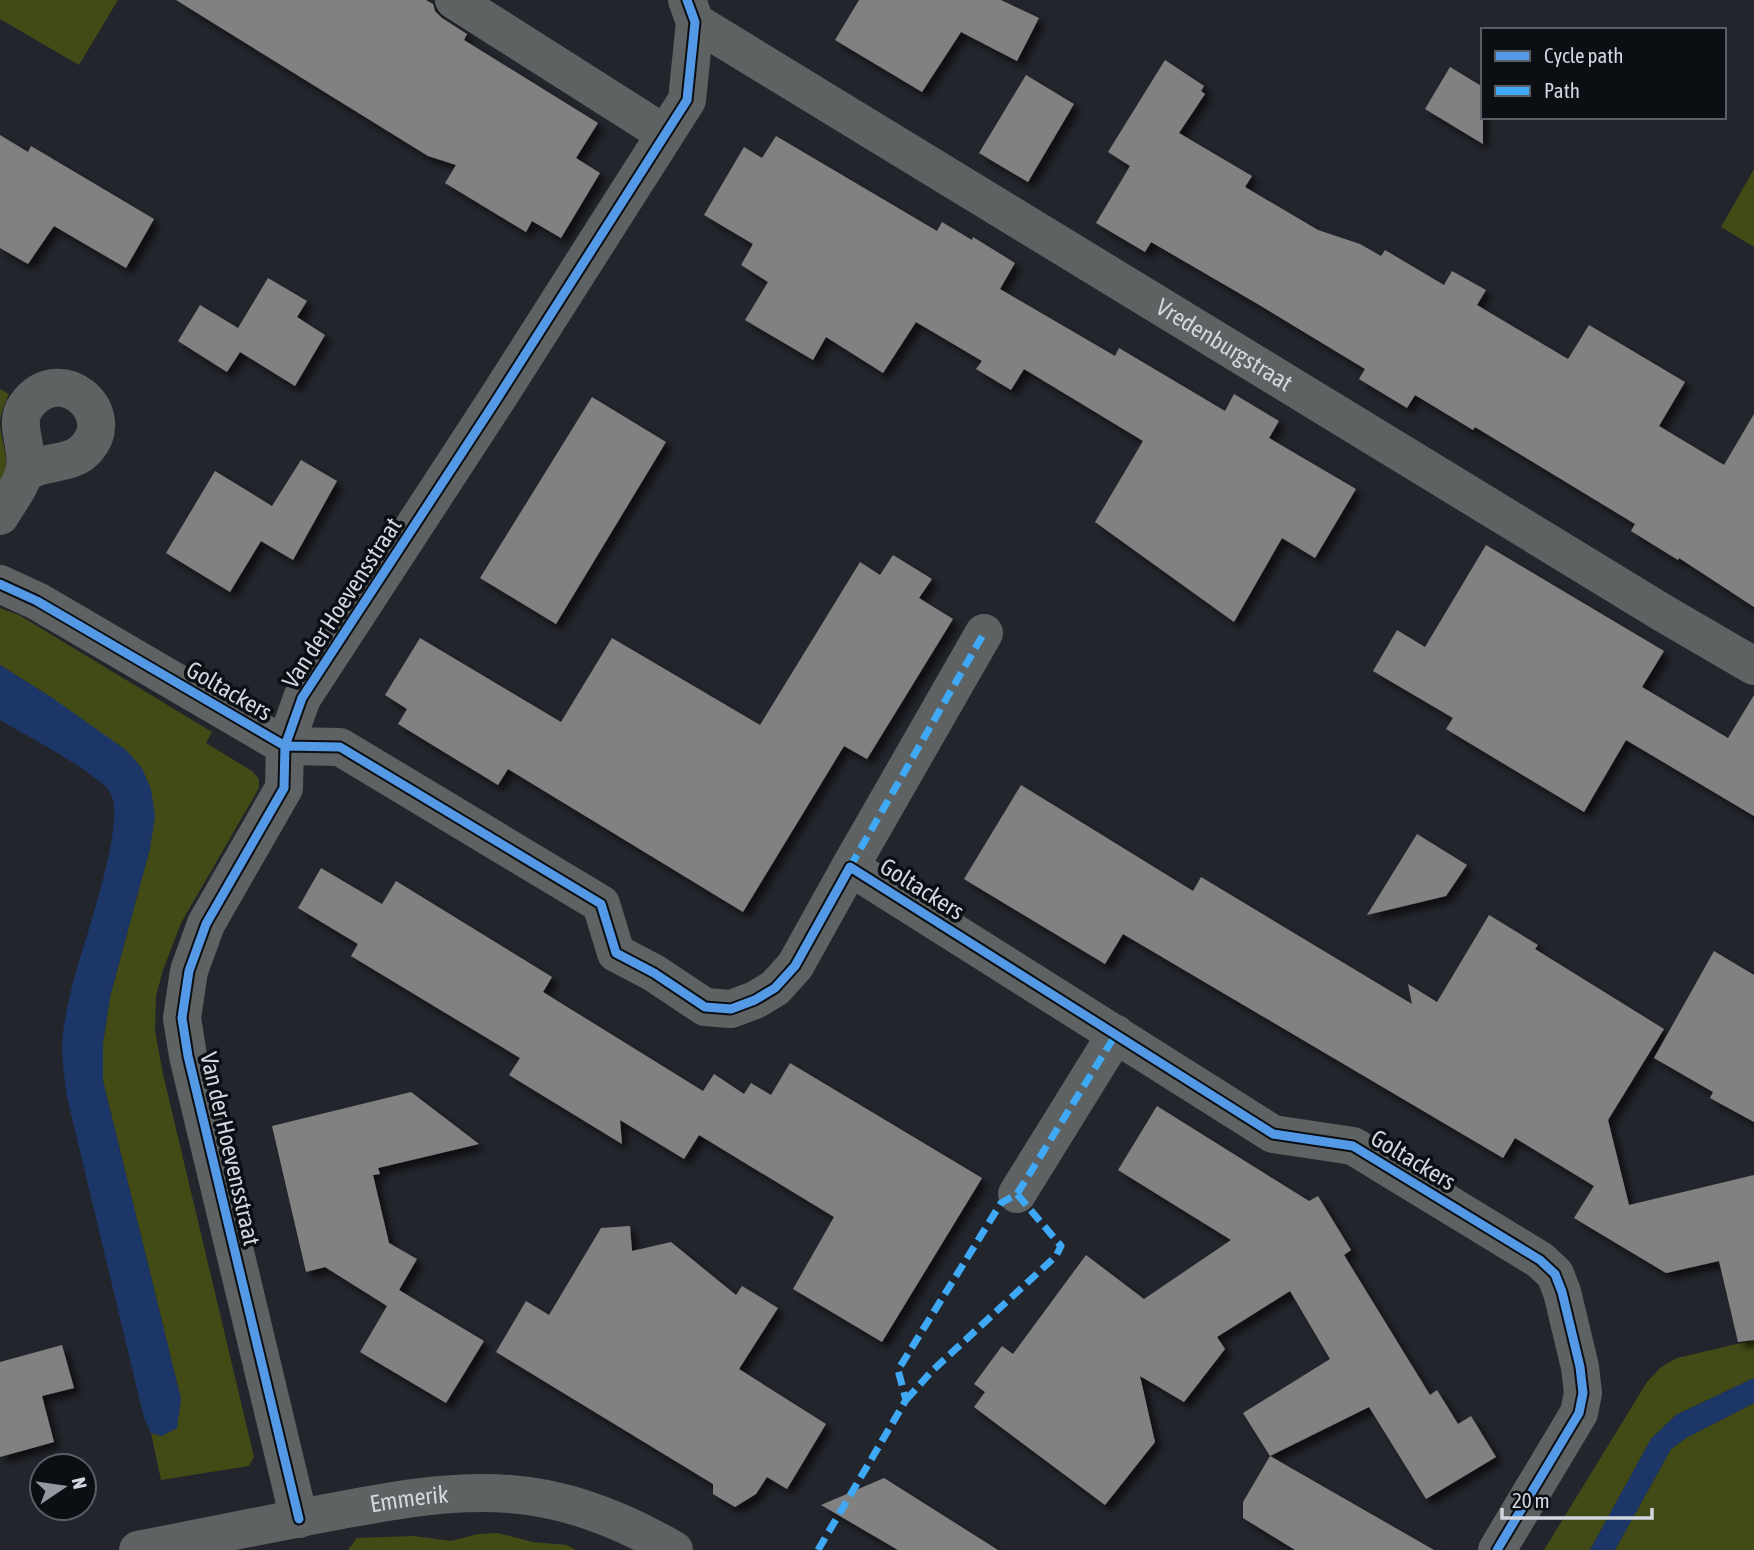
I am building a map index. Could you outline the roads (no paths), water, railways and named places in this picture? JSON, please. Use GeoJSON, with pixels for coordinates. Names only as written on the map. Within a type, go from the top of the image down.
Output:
{"type":"FeatureCollection","features":[{"type":"Feature","properties":{"kind":"street"},"geometry":{"type":"LineString","coordinates":[[454,0],[665,134]]}},
{"type":"Feature","properties":{"kind":"street","name":"Van der Hoevensstraat"},"geometry":{"type":"LineString","coordinates":[[299,1519],[191,1070],[182,1018],[189,971],[206,924],[284,788],[285,746],[302,698],[687,100],[691,11]]}},
{"type":"Feature","properties":{"kind":"street","name":"Vredenburgstraat"},"geometry":{"type":"LineString","coordinates":[[691,11],[1662,613],[1754,666]]}},
{"type":"Feature","properties":{"kind":"street"},"geometry":{"type":"LineString","coordinates":[[0,516],[25,473]]}},
{"type":"Feature","properties":{"kind":"street","name":"Goltackers"},"geometry":{"type":"LineString","coordinates":[[0,584],[37,601],[285,746],[340,747],[601,904],[616,953],[654,973],[705,1007],[731,1009],[755,1000],[775,988],[794,966],[984,633]]}},
{"type":"Feature","properties":{"kind":"street","name":"Goltackers"},"geometry":{"type":"LineString","coordinates":[[850,867],[1273,1134],[1353,1146],[1540,1260],[1555,1275],[1562,1292],[1580,1367],[1583,1393],[1579,1413],[1497,1550]]}},
{"type":"Feature","properties":{"kind":"street"},"geometry":{"type":"LineString","coordinates":[[1017,1194],[1116,1034]]}},
{"type":"Feature","properties":{"kind":"street","name":"Emmerik"},"geometry":{"type":"LineString","coordinates":[[138,1550],[383,1501],[463,1493],[512,1494],[563,1504],[607,1516],[674,1550]]}},
{"type":"Feature","properties":{"kind":"water"},"geometry":{"type":"Polygon","coordinates":[[[0,665],[126,750],[142,768],[151,789],[155,816],[150,848],[110,997],[103,1043],[103,1081],[181,1399],[177,1428],[162,1436],[151,1433],[144,1418],[67,1097],[63,1057],[63,1031],[70,997],[113,833],[114,810],[111,794],[105,786],[78,766],[0,720],[0,665]]]}},
{"type":"Feature","properties":{"kind":"water"},"geometry":{"type":"Polygon","coordinates":[[[1754,1378],[1754,1403],[1686,1438],[1671,1449],[1615,1550],[1590,1550],[1651,1439],[1676,1415],[1754,1378]]]}}]}
